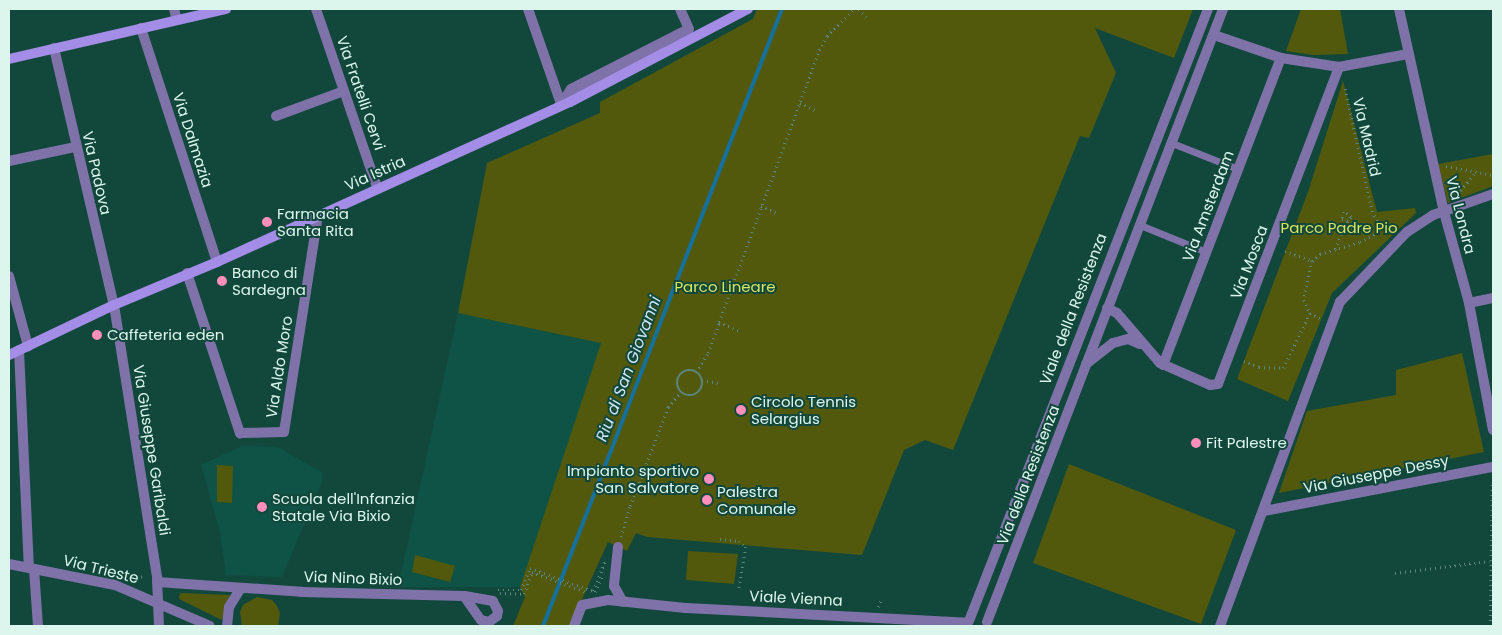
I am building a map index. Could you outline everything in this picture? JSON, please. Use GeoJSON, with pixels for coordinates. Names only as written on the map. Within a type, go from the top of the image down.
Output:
{"type":"FeatureCollection","features":[{"type":"Feature","properties":{"kind":"main road"},"geometry":{"type":"LineString","coordinates":[[9,59],[226,9]]}},
{"type":"Feature","properties":{"kind":"main road","name":"Via Istria"},"geometry":{"type":"LineString","coordinates":[[9,355],[114,305],[217,262],[377,188],[478,144],[748,9]]}},
{"type":"Feature","properties":{"kind":"street"},"geometry":{"type":"LineString","coordinates":[[174,9],[177,20]]}},
{"type":"Feature","properties":{"kind":"street","name":"Via Fratelli Cervi"},"geometry":{"type":"LineString","coordinates":[[316,9],[377,188]]}},
{"type":"Feature","properties":{"kind":"street"},"geometry":{"type":"LineString","coordinates":[[528,9],[561,104]]}},
{"type":"Feature","properties":{"kind":"street"},"geometry":{"type":"LineString","coordinates":[[561,104],[571,89],[689,29],[680,9]]}},
{"type":"Feature","properties":{"kind":"street","name":"Viale della Resistenza"},"geometry":{"type":"LineString","coordinates":[[968,624],[1208,9]]}},
{"type":"Feature","properties":{"kind":"street"},"geometry":{"type":"LineString","coordinates":[[1107,309],[1223,9]]}},
{"type":"Feature","properties":{"kind":"street","name":"Via Londra"},"geometry":{"type":"LineString","coordinates":[[1399,9],[1444,212],[1469,303],[1493,430]]}},
{"type":"Feature","properties":{"kind":"street","name":"Via Dalmazia"},"geometry":{"type":"LineString","coordinates":[[141,28],[217,262]]}},
{"type":"Feature","properties":{"kind":"street"},"geometry":{"type":"LineString","coordinates":[[1214,35],[1281,58],[1339,67],[1408,54]]}},
{"type":"Feature","properties":{"kind":"street","name":"Via Padova"},"geometry":{"type":"LineString","coordinates":[[54,48],[75,147],[114,305]]}},
{"type":"Feature","properties":{"kind":"street","name":"Via Amsterdam"},"geometry":{"type":"LineString","coordinates":[[1163,365],[1281,58]]}},
{"type":"Feature","properties":{"kind":"street","name":"Via Mosca"},"geometry":{"type":"LineString","coordinates":[[1107,309],[1117,313],[1141,344],[1163,365],[1210,385],[1218,384],[1339,67]]}},
{"type":"Feature","properties":{"kind":"street"},"geometry":{"type":"LineString","coordinates":[[276,116],[344,91]]}},
{"type":"Feature","properties":{"kind":"street"},"geometry":{"type":"LineString","coordinates":[[9,161],[75,147]]}},
{"type":"Feature","properties":{"kind":"street"},"geometry":{"type":"LineString","coordinates":[[1220,626],[1340,302],[1406,232],[1433,215],[1493,194]]}},
{"type":"Feature","properties":{"kind":"street","name":"Via Aldo Moro"},"geometry":{"type":"LineString","coordinates":[[187,273],[240,433],[284,432],[318,215]]}},
{"type":"Feature","properties":{"kind":"street"},"geometry":{"type":"LineString","coordinates":[[9,276],[24,348],[32,568],[38,626]]}},
{"type":"Feature","properties":{"kind":"street"},"geometry":{"type":"LineString","coordinates":[[1469,303],[1493,298]]}},
{"type":"Feature","properties":{"kind":"street","name":"Via Giuseppe Garibaldi"},"geometry":{"type":"LineString","coordinates":[[114,305],[157,582],[159,626]]}},
{"type":"Feature","properties":{"kind":"street","name":"Via della Resistenza"},"geometry":{"type":"LineString","coordinates":[[988,624],[1107,309]]}},
{"type":"Feature","properties":{"kind":"street"},"geometry":{"type":"LineString","coordinates":[[1086,364],[1113,343],[1128,339],[1141,344]]}},
{"type":"Feature","properties":{"kind":"street","name":"Via Giuseppe Dessy"},"geometry":{"type":"LineString","coordinates":[[1264,511],[1493,467]]}},
{"type":"Feature","properties":{"kind":"street"},"geometry":{"type":"LineString","coordinates":[[618,547],[614,586],[624,602]]}},
{"type":"Feature","properties":{"kind":"street","name":"Via Trieste"},"geometry":{"type":"LineString","coordinates":[[9,564],[115,585],[158,601],[210,626]]}},
{"type":"Feature","properties":{"kind":"street","name":"Via Nino Bixio"},"geometry":{"type":"LineString","coordinates":[[157,582],[241,588],[464,596]]}},
{"type":"Feature","properties":{"kind":"street"},"geometry":{"type":"LineString","coordinates":[[227,626],[229,607],[241,588]]}},
{"type":"Feature","properties":{"kind":"street","name":"Viale Vienna"},"geometry":{"type":"LineString","coordinates":[[574,626],[582,605],[608,600],[686,608],[968,624],[979,618],[988,624]]}},
{"type":"Feature","properties":{"kind":"lane"},"geometry":{"type":"LineString","coordinates":[[561,104],[576,92],[739,9]]}},
{"type":"Feature","properties":{"kind":"lane"},"geometry":{"type":"LineString","coordinates":[[1172,143],[1234,168]]}},
{"type":"Feature","properties":{"kind":"lane"},"geometry":{"type":"LineString","coordinates":[[1140,225],[1204,251]]}},
{"type":"Feature","properties":{"kind":"path"},"geometry":{"type":"LineString","coordinates":[[696,372],[708,353],[819,50],[827,36],[854,9]]}},
{"type":"Feature","properties":{"kind":"path"},"geometry":{"type":"LineString","coordinates":[[859,9],[867,18]]}},
{"type":"Feature","properties":{"kind":"path","name":"Via Madrid"},"geometry":{"type":"LineString","coordinates":[[1336,249],[1360,242],[1377,232],[1380,225],[1372,212],[1339,67]]}},
{"type":"Feature","properties":{"kind":"path"},"geometry":{"type":"LineString","coordinates":[[800,103],[815,110]]}},
{"type":"Feature","properties":{"kind":"path"},"geometry":{"type":"LineString","coordinates":[[1444,166],[1493,175]]}},
{"type":"Feature","properties":{"kind":"path"},"geometry":{"type":"LineString","coordinates":[[1453,198],[1476,172]]}},
{"type":"Feature","properties":{"kind":"path"},"geometry":{"type":"LineString","coordinates":[[761,206],[777,213]]}},
{"type":"Feature","properties":{"kind":"path"},"geometry":{"type":"LineString","coordinates":[[1324,321],[1310,313],[1304,300],[1312,261],[1320,254],[1336,249],[1348,221]]}},
{"type":"Feature","properties":{"kind":"path"},"geometry":{"type":"LineString","coordinates":[[1285,251],[1312,261]]}},
{"type":"Feature","properties":{"kind":"path"},"geometry":{"type":"LineString","coordinates":[[1244,361],[1260,367],[1283,368],[1310,313]]}},
{"type":"Feature","properties":{"kind":"path"},"geometry":{"type":"LineString","coordinates":[[719,322],[739,331]]}},
{"type":"Feature","properties":{"kind":"path"},"geometry":{"type":"LineString","coordinates":[[696,372],[702,380],[702,388],[696,394],[688,395],[681,392],[677,384],[681,373],[696,372]]}},
{"type":"Feature","properties":{"kind":"path"},"geometry":{"type":"LineString","coordinates":[[702,380],[719,383]]}},
{"type":"Feature","properties":{"kind":"path"},"geometry":{"type":"LineString","coordinates":[[618,547],[630,506],[668,407],[681,392]]}},
{"type":"Feature","properties":{"kind":"path"},"geometry":{"type":"LineString","coordinates":[[1490,626],[1489,562],[1492,484]]}},
{"type":"Feature","properties":{"kind":"path"},"geometry":{"type":"LineString","coordinates":[[720,539],[739,541],[746,548],[739,589]]}},
{"type":"Feature","properties":{"kind":"path"},"geometry":{"type":"LineString","coordinates":[[584,590],[593,592],[605,559]]}},
{"type":"Feature","properties":{"kind":"path"},"geometry":{"type":"LineString","coordinates":[[1395,573],[1489,562]]}},
{"type":"Feature","properties":{"kind":"path"},"geometry":{"type":"LineString","coordinates":[[489,591],[521,590],[530,568],[594,594],[603,573]]}},
{"type":"Feature","properties":{"kind":"shaded area"},"geometry":{"type":"Polygon","coordinates":[[[458,313],[602,343],[555,494],[520,587],[398,587],[458,313]]]}},
{"type":"Feature","properties":{"kind":"shaded area","name":"Scuola dell'Infanzia Statale Via Bixio"},"geometry":{"type":"Polygon","coordinates":[[[242,446],[277,447],[322,472],[322,482],[282,577],[226,575],[220,532],[201,465],[242,446]]]}},
{"type":"Feature","properties":{"kind":"green space","name":"Parco Lineare"},"geometry":{"type":"Polygon","coordinates":[[[757,9],[1193,9],[1174,58],[1095,28],[1116,73],[1089,138],[1080,136],[953,450],[925,440],[904,450],[862,555],[647,537],[636,533],[627,551],[608,542],[570,626],[513,626],[525,597],[520,587],[601,343],[458,313],[487,163],[600,113],[600,102],[753,19],[757,9]]]}},
{"type":"Feature","properties":{"kind":"green space"},"geometry":{"type":"Polygon","coordinates":[[[1301,9],[1340,9],[1348,54],[1313,55],[1286,51],[1301,9]]]}},
{"type":"Feature","properties":{"kind":"green space","name":"Parco Padre Pio"},"geometry":{"type":"Polygon","coordinates":[[[1343,81],[1377,212],[1415,208],[1416,213],[1332,293],[1288,401],[1237,379],[1308,192],[1343,81]]]}},
{"type":"Feature","properties":{"kind":"green space"},"geometry":{"type":"Polygon","coordinates":[[[1493,154],[1493,186],[1448,203],[1438,164],[1493,154]]]}},
{"type":"Feature","properties":{"kind":"green space"},"geometry":{"type":"Polygon","coordinates":[[[1462,353],[1484,452],[1279,493],[1307,411],[1396,395],[1396,370],[1462,353]]]}},
{"type":"Feature","properties":{"kind":"green space"},"geometry":{"type":"Polygon","coordinates":[[[1069,464],[1236,530],[1201,624],[1033,563],[1069,464]]]}},
{"type":"Feature","properties":{"kind":"green space"},"geometry":{"type":"Polygon","coordinates":[[[217,465],[233,466],[232,503],[217,502],[217,465]]]}},
{"type":"Feature","properties":{"kind":"green space"},"geometry":{"type":"Polygon","coordinates":[[[688,551],[738,554],[734,584],[686,580],[688,551]]]}},
{"type":"Feature","properties":{"kind":"green space"},"geometry":{"type":"Polygon","coordinates":[[[415,555],[455,566],[450,582],[412,572],[415,555]]]}},
{"type":"Feature","properties":{"kind":"green space"},"geometry":{"type":"Polygon","coordinates":[[[180,593],[230,595],[222,620],[179,599],[180,593]]]}},
{"type":"Feature","properties":{"kind":"green space"},"geometry":{"type":"Polygon","coordinates":[[[257,597],[272,600],[277,606],[280,613],[278,626],[242,626],[240,612],[243,605],[257,597]]]}},
{"type":"Feature","properties":{"kind":"waterway","name":"Riu di San Giovanni"},"geometry":{"type":"LineString","coordinates":[[543,626],[782,9]]}},
{"type":"Feature","properties":{"kind":"place","name":"Farmacia Santa Rita"},"geometry":{"type":"Point","coordinates":[267,222]}},
{"type":"Feature","properties":{"kind":"place","name":"Banco di Sardegna"},"geometry":{"type":"Point","coordinates":[222,281]}},
{"type":"Feature","properties":{"kind":"place","name":"Caffeteria eden"},"geometry":{"type":"Point","coordinates":[97,335]}},
{"type":"Feature","properties":{"kind":"place","name":"Circolo Tennis Selargius"},"geometry":{"type":"Point","coordinates":[741,410]}},
{"type":"Feature","properties":{"kind":"place","name":"Fit Palestre"},"geometry":{"type":"Point","coordinates":[1196,443]}},
{"type":"Feature","properties":{"kind":"place","name":"Impianto sportivo San Salvatore"},"geometry":{"type":"Point","coordinates":[709,479]}},
{"type":"Feature","properties":{"kind":"place","name":"Palestra Comunale"},"geometry":{"type":"Point","coordinates":[707,500]}},
{"type":"Feature","properties":{"kind":"place","name":"Scuola dell'Infanzia Statale Via Bixio"},"geometry":{"type":"Point","coordinates":[262,507]}}]}
